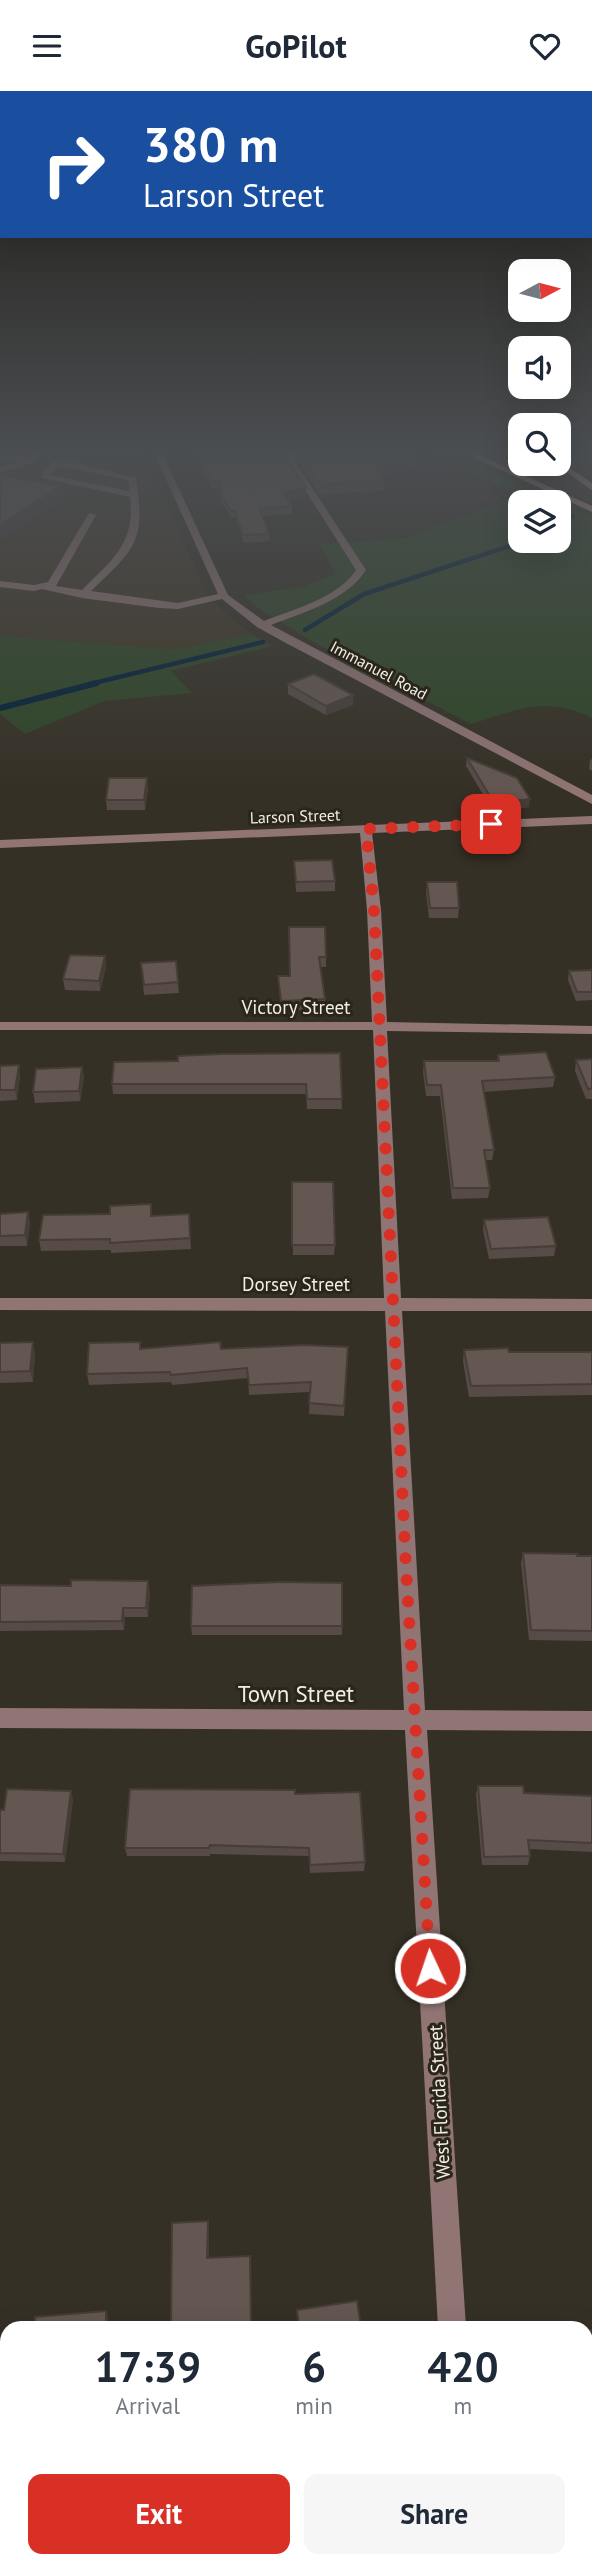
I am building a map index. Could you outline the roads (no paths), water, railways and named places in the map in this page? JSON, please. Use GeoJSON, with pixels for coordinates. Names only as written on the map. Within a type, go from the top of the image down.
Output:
{"type":"FeatureCollection","features":[{"type":"Feature","properties":{"kind":"street"},"geometry":{"type":"LineString","coordinates":[[45,587],[52,584],[63,566]]}},
{"type":"Feature","properties":{"kind":"street"},"geometry":{"type":"LineString","coordinates":[[82,595],[112,566]]}},
{"type":"Feature","properties":{"kind":"street","name":"Immanuel Road"},"geometry":{"type":"LineString","coordinates":[[210,566],[224,596],[261,625],[592,800]]}},
{"type":"Feature","properties":{"kind":"street"},"geometry":{"type":"LineString","coordinates":[[261,625],[302,610],[342,588],[359,575],[361,570],[358,566]]}},
{"type":"Feature","properties":{"kind":"street"},"geometry":{"type":"LineString","coordinates":[[0,584],[45,587],[82,595],[178,606],[224,596]]}},
{"type":"Feature","properties":{"kind":"street","name":"Larson Street"},"geometry":{"type":"LineString","coordinates":[[0,844],[592,820]]}},
{"type":"Feature","properties":{"kind":"street","name":"West Florida Street"},"geometry":{"type":"LineString","coordinates":[[366,829],[374,910],[416,1720],[452,2321]]}},
{"type":"Feature","properties":{"kind":"street","name":"Victory Street"},"geometry":{"type":"LineString","coordinates":[[0,1026],[378,1026],[592,1030]]}},
{"type":"Feature","properties":{"kind":"street","name":"Dorsey Street"},"geometry":{"type":"LineString","coordinates":[[0,1304],[592,1305]]}},
{"type":"Feature","properties":{"kind":"street","name":"Town Street"},"geometry":{"type":"LineString","coordinates":[[0,1718],[592,1721]]}},
{"type":"Feature","properties":{"kind":"waterway"},"geometry":{"type":"LineString","coordinates":[[305,630],[364,594],[451,566]]}},
{"type":"Feature","properties":{"kind":"waterway"},"geometry":{"type":"LineString","coordinates":[[90,684],[263,642]]}},
{"type":"Feature","properties":{"kind":"waterway"},"geometry":{"type":"LineString","coordinates":[[0,708],[97,683]]}}]}
